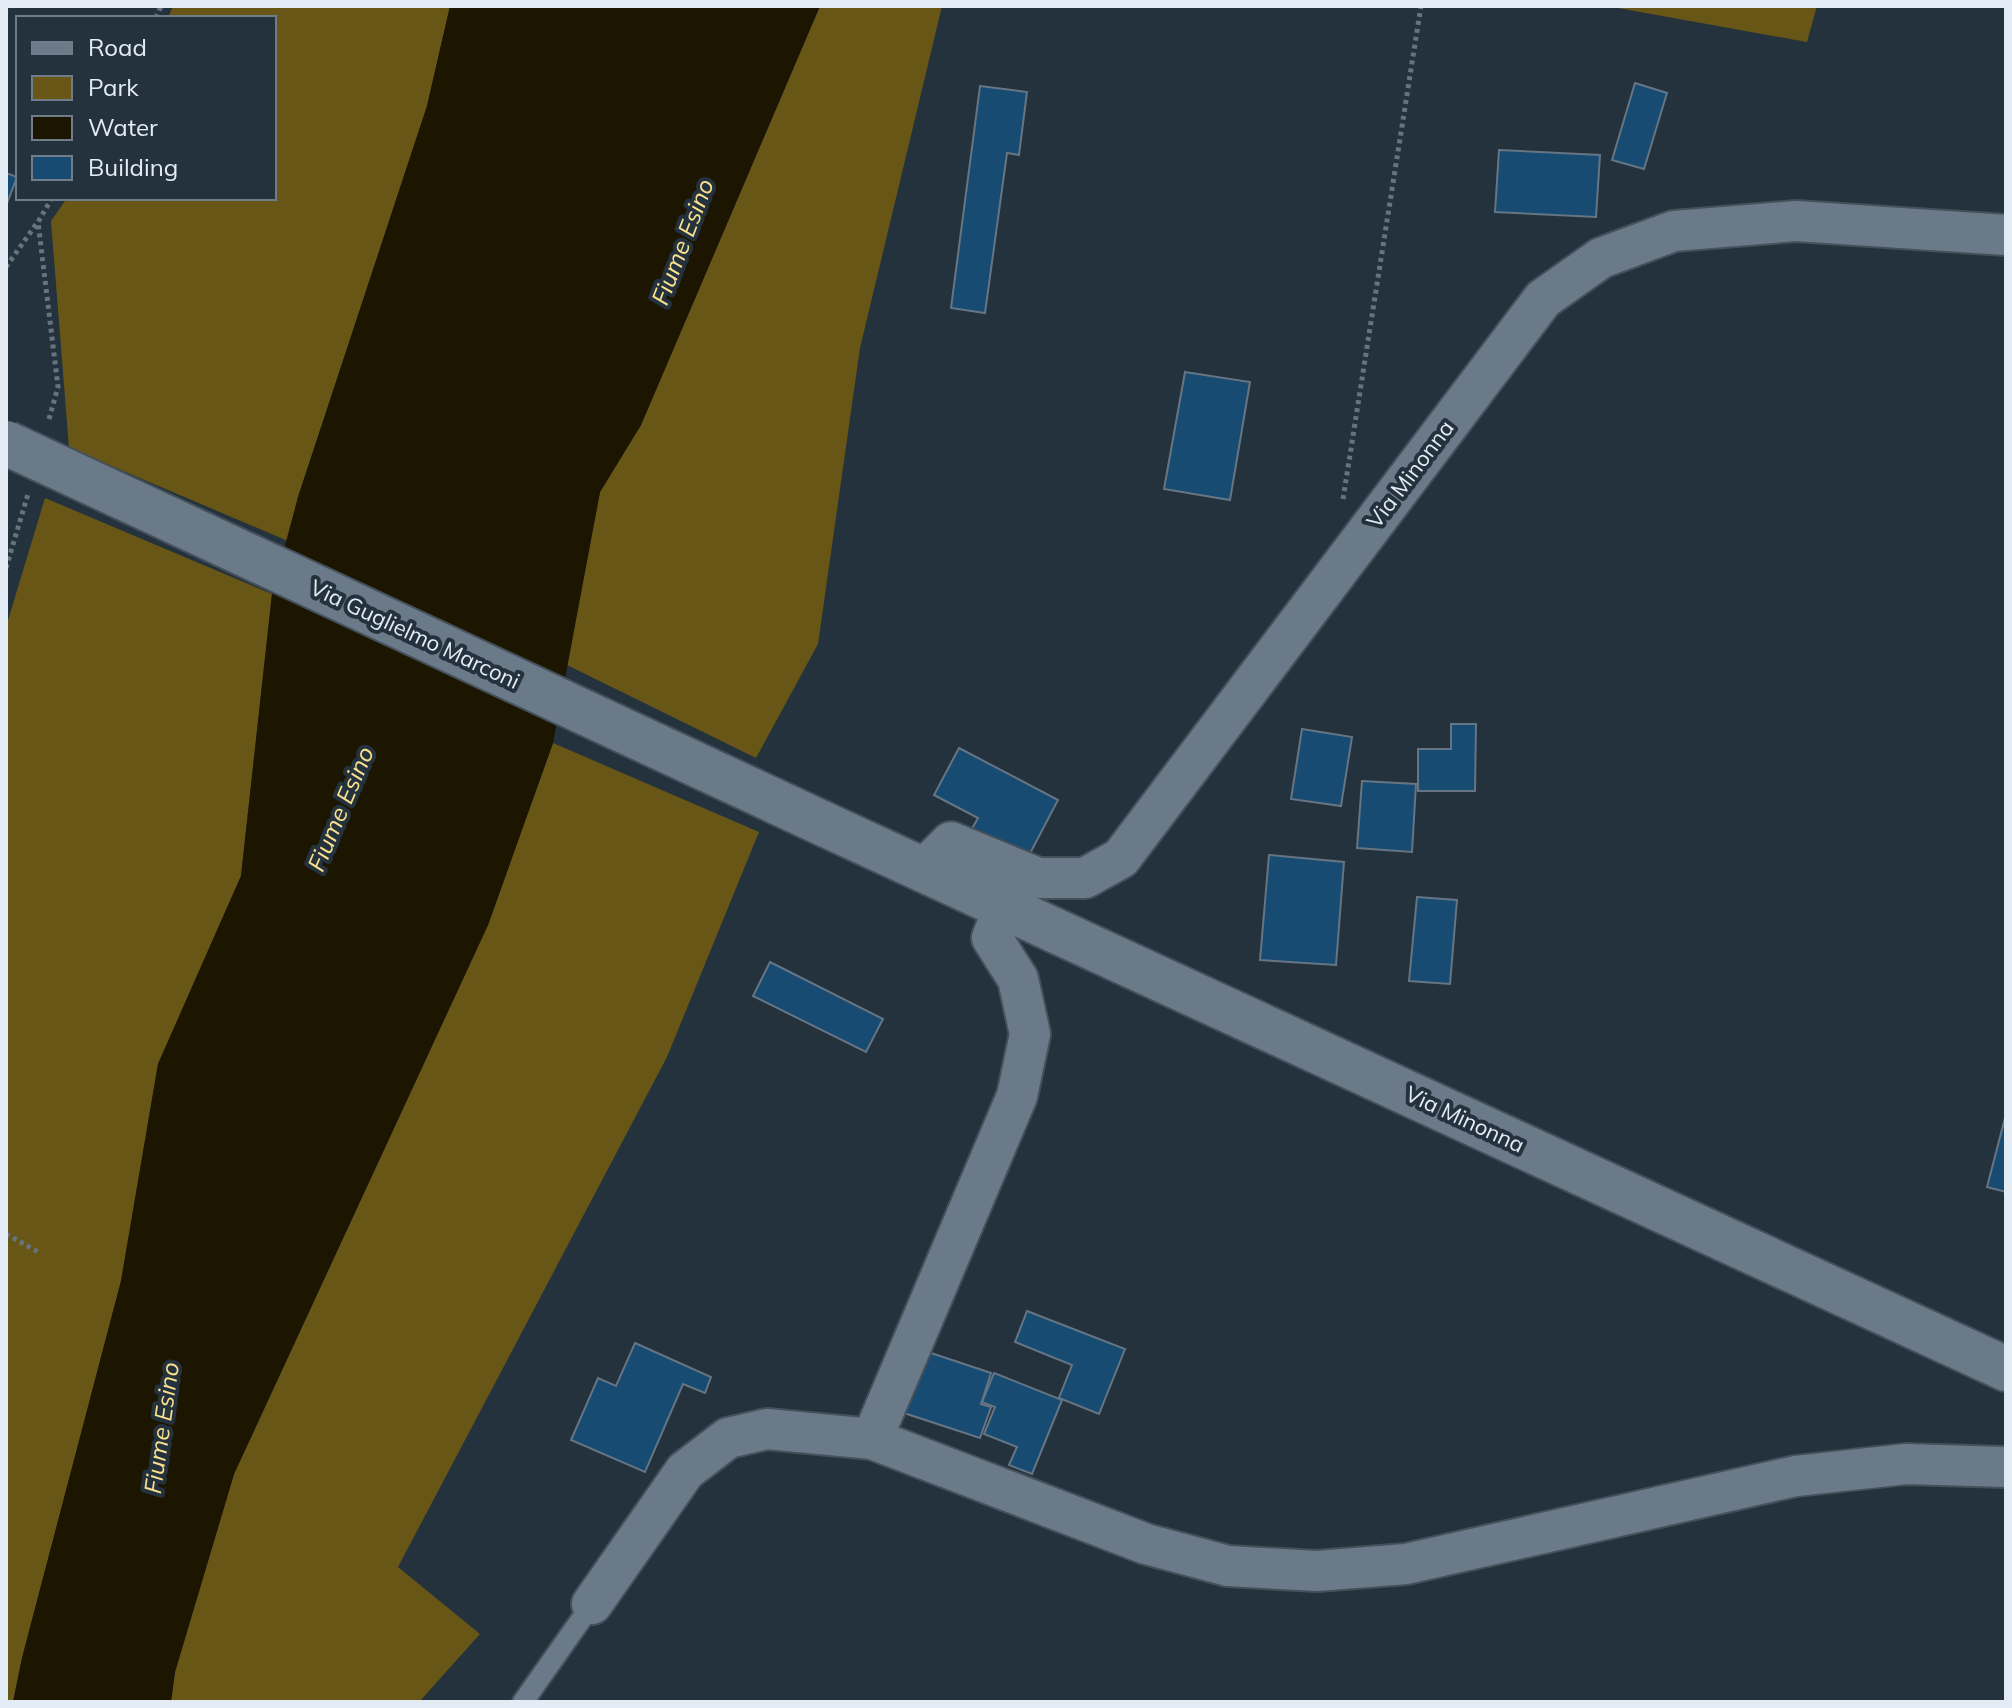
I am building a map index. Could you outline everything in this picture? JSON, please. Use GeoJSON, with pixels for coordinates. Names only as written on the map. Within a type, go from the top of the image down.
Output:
{"type":"FeatureCollection","features":[{"type":"Feature","properties":{"kind":"main road","name":"Via Guglielmo Marconi"},"geometry":{"type":"LineString","coordinates":[[26,436],[824,824]]}},
{"type":"Feature","properties":{"kind":"main road","name":"Via Minonna"},"geometry":{"type":"LineString","coordinates":[[824,824],[2006,1369]]}},
{"type":"Feature","properties":{"kind":"street","name":"Via Minonna"},"geometry":{"type":"LineString","coordinates":[[924,869],[951,842],[1038,878],[1085,878],[1121,858],[1543,299],[1601,258],[1674,231],[1796,221],[2006,235]]}},
{"type":"Feature","properties":{"kind":"street"},"geometry":{"type":"LineString","coordinates":[[872,1439],[1017,1096],[1030,1034],[1018,979],[992,938],[1004,907]]}},
{"type":"Feature","properties":{"kind":"street"},"geometry":{"type":"LineString","coordinates":[[592,1604],[685,1471],[728,1438],[767,1429],[872,1439],[1146,1544],[1228,1566],[1317,1571],[1406,1564],[1796,1476],[1906,1464],[2006,1467]]}},
{"type":"Feature","properties":{"kind":"lane"},"geometry":{"type":"LineString","coordinates":[[523,1702],[592,1604]]}},
{"type":"Feature","properties":{"kind":"path"},"geometry":{"type":"LineString","coordinates":[[1342,506],[1344,476],[1421,6]]}},
{"type":"Feature","properties":{"kind":"path"},"geometry":{"type":"LineString","coordinates":[[6,267],[51,200]]}},
{"type":"Feature","properties":{"kind":"path"},"geometry":{"type":"LineString","coordinates":[[26,436],[58,387],[38,222]]}},
{"type":"Feature","properties":{"kind":"path"},"geometry":{"type":"LineString","coordinates":[[6,568],[29,487]]}},
{"type":"Feature","properties":{"kind":"path"},"geometry":{"type":"LineString","coordinates":[[6,1234],[40,1253]]}},
{"type":"Feature","properties":{"kind":"green space"},"geometry":{"type":"Polygon","coordinates":[[[173,6],[450,6],[427,106],[298,497],[288,541],[69,448],[51,221],[66,200],[276,200],[276,16],[169,16],[173,6]]]}},
{"type":"Feature","properties":{"kind":"green space"},"geometry":{"type":"Polygon","coordinates":[[[820,6],[942,6],[860,348],[818,644],[756,758],[567,665],[600,492],[641,425],[820,6]]]}},
{"type":"Feature","properties":{"kind":"green space"},"geometry":{"type":"Polygon","coordinates":[[[1607,6],[1817,6],[1807,42],[1607,6]]]}},
{"type":"Feature","properties":{"kind":"green space"},"geometry":{"type":"Polygon","coordinates":[[[45,498],[272,594],[241,876],[158,1064],[121,1281],[13,1702],[6,1702],[6,627],[45,498]]]}},
{"type":"Feature","properties":{"kind":"green space"},"geometry":{"type":"Polygon","coordinates":[[[553,743],[759,832],[667,1057],[398,1567],[480,1634],[419,1702],[171,1702],[175,1672],[234,1474],[488,925],[553,743]]]}},
{"type":"Feature","properties":{"kind":"water","name":"Fiume Esino"},"geometry":{"type":"Polygon","coordinates":[[[450,6],[820,6],[641,425],[600,492],[553,743],[488,925],[234,1474],[175,1672],[171,1702],[13,1702],[121,1281],[158,1064],[241,876],[272,594],[298,497],[427,106],[450,6]]]}},
{"type":"Feature","properties":{"kind":"building"},"geometry":{"type":"Polygon","coordinates":[[[1635,83],[1667,93],[1644,169],[1612,160],[1635,83]]]}},
{"type":"Feature","properties":{"kind":"building"},"geometry":{"type":"Polygon","coordinates":[[[980,86],[1027,92],[1019,155],[1007,153],[985,313],[951,308],[980,86]]]}},
{"type":"Feature","properties":{"kind":"building"},"geometry":{"type":"Polygon","coordinates":[[[1499,150],[1600,155],[1596,217],[1495,212],[1499,150]]]}},
{"type":"Feature","properties":{"kind":"building"},"geometry":{"type":"Polygon","coordinates":[[[6,173],[16,177],[16,180],[6,206],[6,173]]]}},
{"type":"Feature","properties":{"kind":"building"},"geometry":{"type":"Polygon","coordinates":[[[1185,372],[1250,382],[1230,500],[1164,489],[1185,372]]]}},
{"type":"Feature","properties":{"kind":"building"},"geometry":{"type":"Polygon","coordinates":[[[1451,724],[1476,724],[1475,791],[1418,791],[1418,749],[1451,749],[1451,724]]]}},
{"type":"Feature","properties":{"kind":"building"},"geometry":{"type":"Polygon","coordinates":[[[1302,729],[1352,737],[1341,806],[1291,799],[1302,729]]]}},
{"type":"Feature","properties":{"kind":"building"},"geometry":{"type":"Polygon","coordinates":[[[959,748],[1058,800],[1025,863],[969,834],[978,818],[934,795],[959,748]]]}},
{"type":"Feature","properties":{"kind":"building"},"geometry":{"type":"Polygon","coordinates":[[[1362,781],[1416,784],[1412,852],[1357,848],[1362,781]]]}},
{"type":"Feature","properties":{"kind":"building"},"geometry":{"type":"Polygon","coordinates":[[[1269,855],[1344,862],[1336,965],[1260,960],[1269,855]]]}},
{"type":"Feature","properties":{"kind":"building"},"geometry":{"type":"Polygon","coordinates":[[[1417,897],[1457,900],[1450,984],[1409,981],[1417,897]]]}},
{"type":"Feature","properties":{"kind":"building"},"geometry":{"type":"Polygon","coordinates":[[[770,962],[883,1019],[866,1052],[753,996],[770,962]]]}},
{"type":"Feature","properties":{"kind":"building"},"geometry":{"type":"Polygon","coordinates":[[[2006,1114],[2006,1192],[1987,1187],[2006,1114]]]}},
{"type":"Feature","properties":{"kind":"building"},"geometry":{"type":"Polygon","coordinates":[[[1027,1311],[1125,1349],[1099,1414],[1059,1398],[1072,1365],[1015,1342],[1027,1311]]]}},
{"type":"Feature","properties":{"kind":"building"},"geometry":{"type":"Polygon","coordinates":[[[635,1343],[711,1377],[705,1393],[683,1384],[645,1472],[571,1440],[598,1378],[616,1386],[635,1343]]]}},
{"type":"Feature","properties":{"kind":"building"},"geometry":{"type":"Polygon","coordinates":[[[925,1351],[991,1373],[981,1404],[991,1407],[980,1438],[904,1413],[925,1351]]]}},
{"type":"Feature","properties":{"kind":"building"},"geometry":{"type":"Polygon","coordinates":[[[994,1373],[1062,1400],[1032,1474],[1009,1465],[1017,1447],[984,1434],[995,1407],[982,1402],[994,1373]]]}}]}
